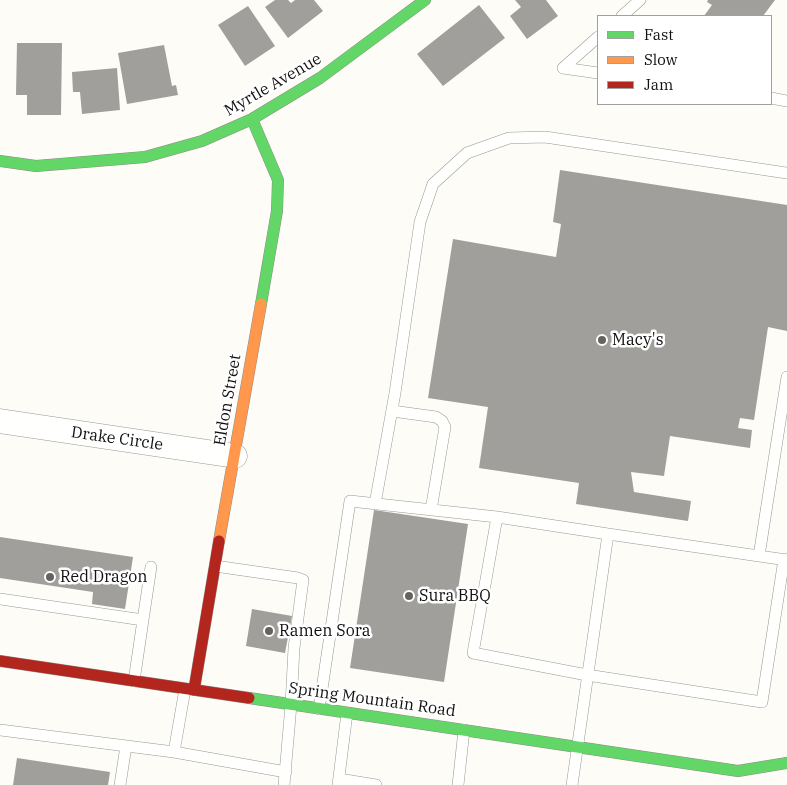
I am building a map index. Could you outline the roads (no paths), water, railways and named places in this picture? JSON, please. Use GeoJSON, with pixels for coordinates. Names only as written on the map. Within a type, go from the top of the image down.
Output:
{"type":"FeatureCollection","features":[{"type":"Feature","properties":{"kind":"street","name":"Myrtle Avenue"},"geometry":{"type":"LineString","coordinates":[[0,161],[36,166],[145,157],[202,141],[252,119],[320,78],[425,0]]}},
{"type":"Feature","properties":{"kind":"street","name":"Eldon Street"},"geometry":{"type":"LineString","coordinates":[[189,690],[215,566],[277,211],[278,180],[252,119]]}},
{"type":"Feature","properties":{"kind":"street","name":"Drake Circle"},"geometry":{"type":"LineString","coordinates":[[0,421],[235,456]]}},
{"type":"Feature","properties":{"kind":"street","name":"Spring Mountain Road"},"geometry":{"type":"LineString","coordinates":[[0,662],[738,771],[787,763]]}},
{"type":"Feature","properties":{"kind":"street","name":"Spring Mountain Road"},"geometry":{"type":"LineString","coordinates":[[738,771],[752,780]]}},
{"type":"Feature","properties":{"kind":"lane"},"geometry":{"type":"LineString","coordinates":[[623,15],[640,0]]}},
{"type":"Feature","properties":{"kind":"lane"},"geometry":{"type":"LineString","coordinates":[[597,38],[563,68],[597,73]]}},
{"type":"Feature","properties":{"kind":"lane"},"geometry":{"type":"LineString","coordinates":[[772,98],[787,101]]}},
{"type":"Feature","properties":{"kind":"lane"},"geometry":{"type":"LineString","coordinates":[[375,504],[392,410],[420,222],[433,184],[468,153],[509,138],[545,137],[787,173]]}},
{"type":"Feature","properties":{"kind":"lane"},"geometry":{"type":"LineString","coordinates":[[759,556],[784,417],[787,377]]}},
{"type":"Feature","properties":{"kind":"lane"},"geometry":{"type":"LineString","coordinates":[[392,410],[436,416],[442,420],[444,427],[431,510]]}},
{"type":"Feature","properties":{"kind":"lane"},"geometry":{"type":"LineString","coordinates":[[319,709],[350,501],[497,517],[786,559],[762,702],[587,675],[473,653],[497,517]]}},
{"type":"Feature","properties":{"kind":"lane"},"geometry":{"type":"LineString","coordinates":[[572,785],[608,534]]}},
{"type":"Feature","properties":{"kind":"lane"},"geometry":{"type":"LineString","coordinates":[[215,566],[303,580],[294,648],[292,705],[284,785]]}},
{"type":"Feature","properties":{"kind":"lane"},"geometry":{"type":"LineString","coordinates":[[134,681],[151,567]]}},
{"type":"Feature","properties":{"kind":"lane"},"geometry":{"type":"LineString","coordinates":[[0,599],[143,620]]}},
{"type":"Feature","properties":{"kind":"lane"},"geometry":{"type":"LineString","coordinates":[[174,752],[189,690]]}},
{"type":"Feature","properties":{"kind":"lane"},"geometry":{"type":"LineString","coordinates":[[347,713],[339,782],[376,785]]}},
{"type":"Feature","properties":{"kind":"lane"},"geometry":{"type":"LineString","coordinates":[[0,730],[174,752],[286,772]]}},
{"type":"Feature","properties":{"kind":"lane"},"geometry":{"type":"LineString","coordinates":[[458,785],[464,730]]}},
{"type":"Feature","properties":{"kind":"lane"},"geometry":{"type":"LineString","coordinates":[[120,785],[126,746]]}},
{"type":"Feature","properties":{"kind":"lane"},"geometry":{"type":"LineString","coordinates":[[736,785],[738,771]]}},
{"type":"Feature","properties":{"kind":"place","name":"Macy's"},"geometry":{"type":"Point","coordinates":[602,340]}},
{"type":"Feature","properties":{"kind":"place","name":"Red Dragon"},"geometry":{"type":"Point","coordinates":[50,577]}},
{"type":"Feature","properties":{"kind":"place","name":"Sura BBQ"},"geometry":{"type":"Point","coordinates":[409,596]}},
{"type":"Feature","properties":{"kind":"place","name":"Ramen Sora"},"geometry":{"type":"Point","coordinates":[269,631]}}]}
